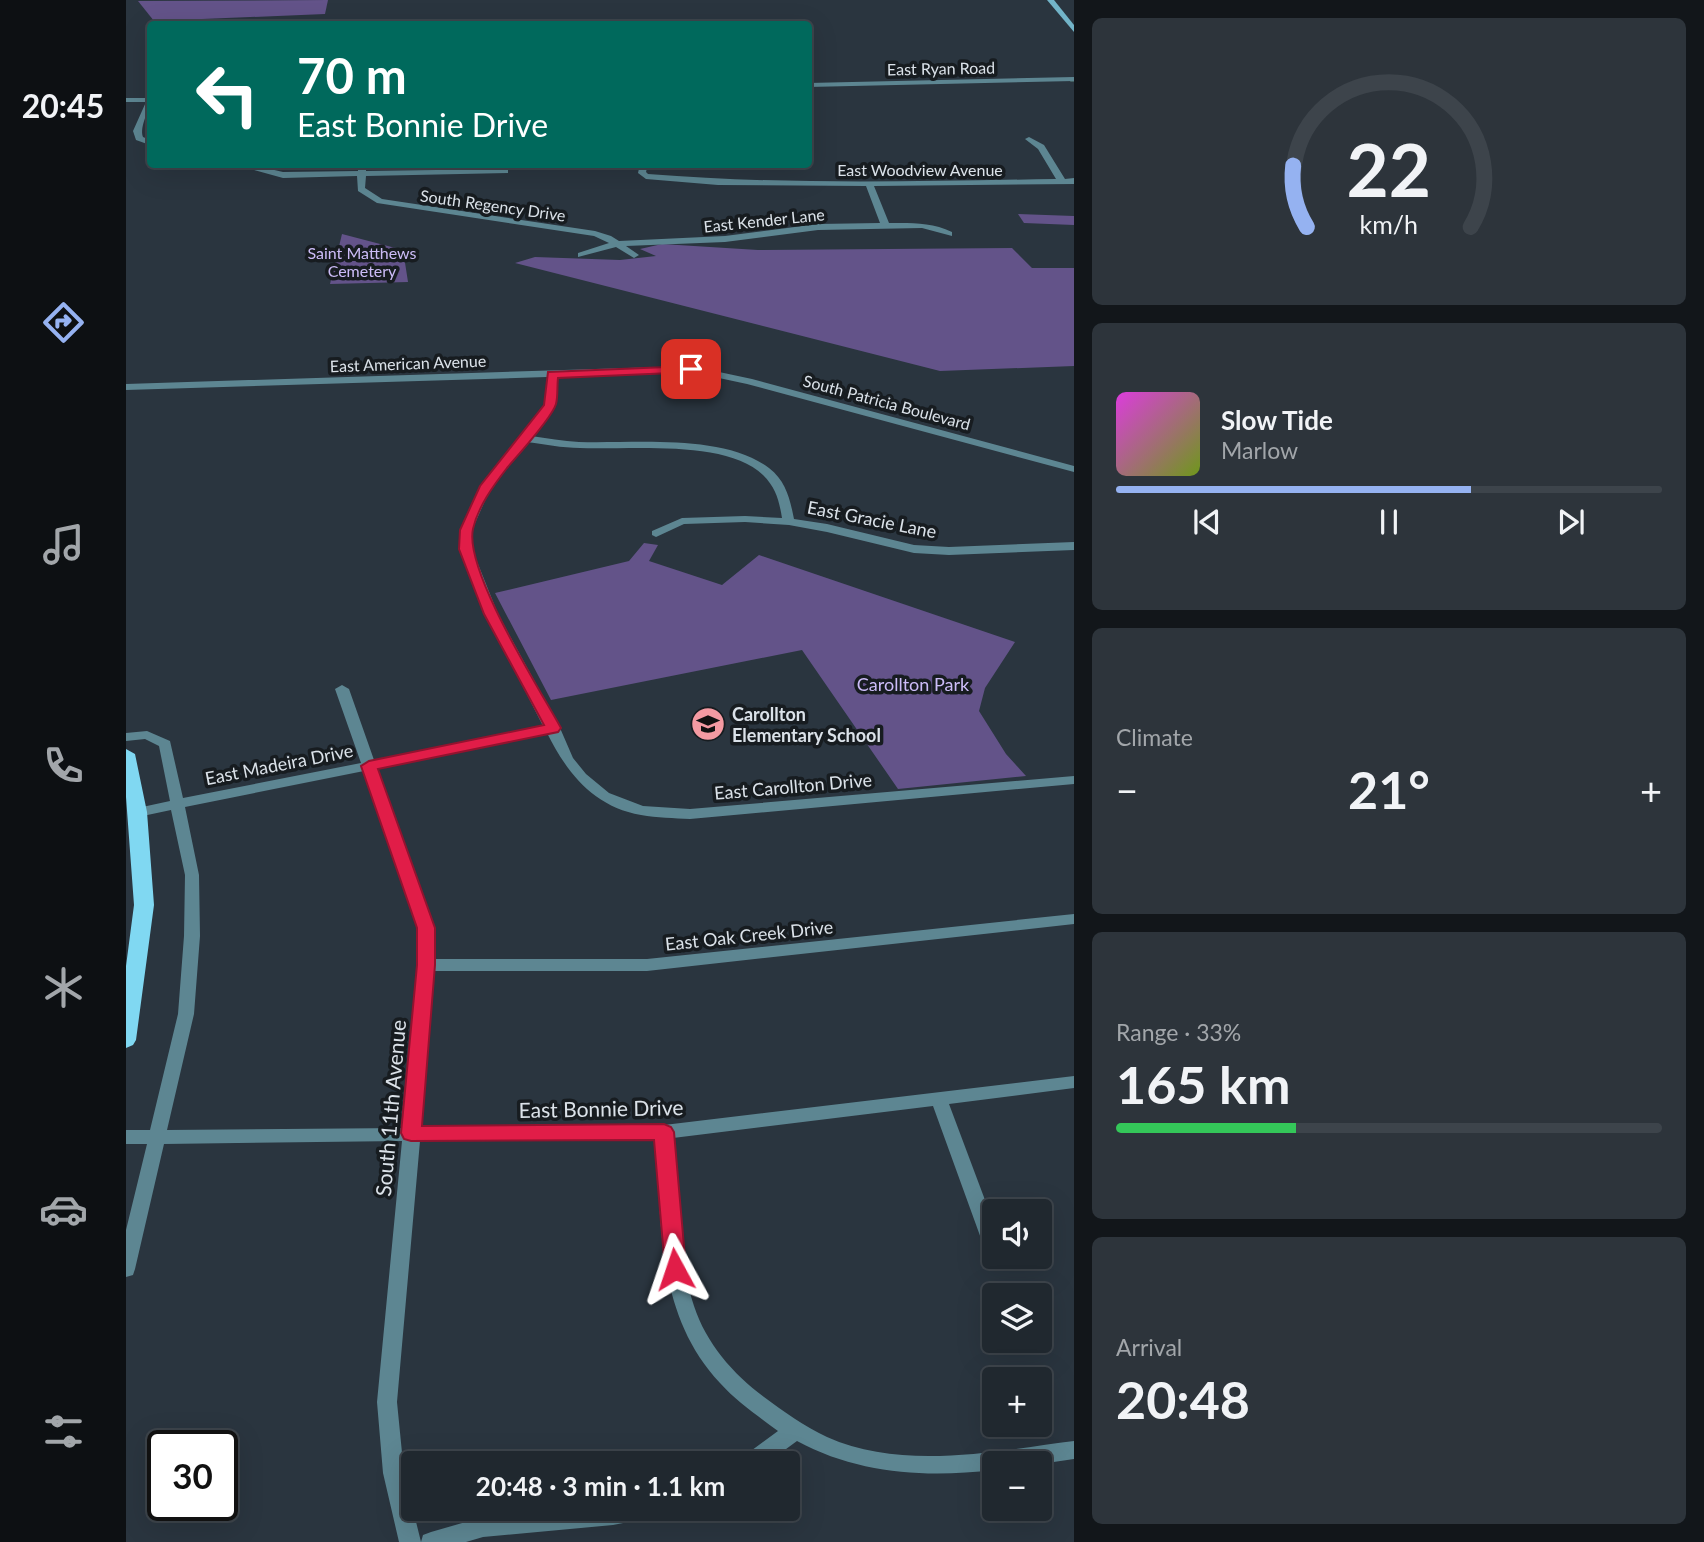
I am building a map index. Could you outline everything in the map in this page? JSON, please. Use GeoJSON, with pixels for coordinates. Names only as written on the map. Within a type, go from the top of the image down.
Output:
{"type":"FeatureCollection","features":[{"type":"Feature","properties":{"kind":"main road"},"geometry":{"type":"LineString","coordinates":[[126,754],[138,812],[144,905],[126,1040]]}},
{"type":"Feature","properties":{"kind":"street"},"geometry":{"type":"LineString","coordinates":[[1050,0],[1074,30]]}},
{"type":"Feature","properties":{"kind":"street","name":"East Ryan Road"},"geometry":{"type":"LineString","coordinates":[[812,85],[1074,79]]}},
{"type":"Feature","properties":{"kind":"street"},"geometry":{"type":"LineString","coordinates":[[126,100],[147,100]]}},
{"type":"Feature","properties":{"kind":"street"},"geometry":{"type":"LineString","coordinates":[[147,104],[138,127],[139,138],[147,142]]}},
{"type":"Feature","properties":{"kind":"street"},"geometry":{"type":"LineString","coordinates":[[1028,139],[1041,147],[1062,181]]}},
{"type":"Feature","properties":{"kind":"street"},"geometry":{"type":"LineString","coordinates":[[255,168],[283,174],[362,169],[505,171]]}},
{"type":"Feature","properties":{"kind":"street","name":"East Woodview Avenue"},"geometry":{"type":"LineString","coordinates":[[643,168],[650,177],[699,181],[1074,181]]}},
{"type":"Feature","properties":{"kind":"street","name":"South Regency Drive"},"geometry":{"type":"LineString","coordinates":[[362,169],[363,191],[385,203],[579,231],[602,236],[635,255]]}},
{"type":"Feature","properties":{"kind":"street"},"geometry":{"type":"LineString","coordinates":[[869,183],[886,226]]}},
{"type":"Feature","properties":{"kind":"street","name":"East Kender Lane"},"geometry":{"type":"LineString","coordinates":[[581,255],[619,244],[725,239],[818,228],[928,225],[949,234]]}},
{"type":"Feature","properties":{"kind":"street","name":"East American Avenue"},"geometry":{"type":"LineString","coordinates":[[126,387],[691,369]]}},
{"type":"Feature","properties":{"kind":"street","name":"South Patricia Boulevard"},"geometry":{"type":"LineString","coordinates":[[691,369],[748,381],[1074,469]]}},
{"type":"Feature","properties":{"kind":"street","name":"East Carollton Drive"},"geometry":{"type":"LineString","coordinates":[[552,374],[550,405],[526,439],[486,486],[466,530],[466,549],[492,614],[567,759],[593,787],[622,804],[666,814],[718,813],[1074,780]]}},
{"type":"Feature","properties":{"kind":"street"},"geometry":{"type":"LineString","coordinates":[[526,439],[579,445],[681,444],[719,452],[756,465],[777,482],[789,504],[789,522]]}},
{"type":"Feature","properties":{"kind":"street","name":"East Gracie Lane"},"geometry":{"type":"LineString","coordinates":[[656,533],[682,522],[789,522],[914,549],[949,551],[1074,546]]}},
{"type":"Feature","properties":{"kind":"street","name":"South 11th Avenue"},"geometry":{"type":"LineString","coordinates":[[342,689],[426,928],[426,965],[387,1415],[395,1489],[410,1542]]}},
{"type":"Feature","properties":{"kind":"street","name":"East Madeira Drive"},"geometry":{"type":"LineString","coordinates":[[138,812],[553,728]]}},
{"type":"Feature","properties":{"kind":"street"},"geometry":{"type":"LineString","coordinates":[[126,737],[147,735],[165,744],[192,875],[192,936],[186,1014],[126,1269]]}},
{"type":"Feature","properties":{"kind":"street","name":"East Oak Creek Drive"},"geometry":{"type":"LineString","coordinates":[[426,965],[647,965],[1074,919]]}},
{"type":"Feature","properties":{"kind":"street","name":"East Bonnie Drive"},"geometry":{"type":"LineString","coordinates":[[126,1137],[664,1132],[1074,1082]]}},
{"type":"Feature","properties":{"kind":"street"},"geometry":{"type":"LineString","coordinates":[[939,1099],[982,1217]]}},
{"type":"Feature","properties":{"kind":"street"},"geometry":{"type":"LineString","coordinates":[[664,1132],[677,1282],[690,1324],[704,1349],[724,1374],[763,1411],[793,1432],[860,1457],[926,1466],[964,1465],[1074,1450]]}},
{"type":"Feature","properties":{"kind":"street"},"geometry":{"type":"LineString","coordinates":[[767,1451],[793,1432]]}},
{"type":"Feature","properties":{"kind":"street"},"geometry":{"type":"LineString","coordinates":[[431,1542],[483,1527],[554,1521]]}},
{"type":"Feature","properties":{"kind":"green space"},"geometry":{"type":"Polygon","coordinates":[[[328,0],[325,14],[154,21],[138,1],[328,0]]]}},
{"type":"Feature","properties":{"kind":"green space"},"geometry":{"type":"Polygon","coordinates":[[[1018,214],[1074,216],[1074,225],[1024,223],[1018,214]]]}},
{"type":"Feature","properties":{"kind":"green space","name":"Saint Matthews Cemetery"},"geometry":{"type":"Polygon","coordinates":[[[342,234],[403,250],[408,282],[330,284],[342,234]]]}},
{"type":"Feature","properties":{"kind":"green space"},"geometry":{"type":"Polygon","coordinates":[[[662,244],[758,250],[1012,248],[1032,268],[1074,268],[1074,366],[940,371],[515,263],[535,257],[620,260],[656,256],[640,249],[662,244]]]}},
{"type":"Feature","properties":{"kind":"green space","name":"Carollton Park"},"geometry":{"type":"Polygon","coordinates":[[[644,543],[658,545],[649,561],[722,585],[759,555],[1015,642],[985,688],[979,711],[1006,754],[1026,776],[898,789],[802,650],[551,700],[495,593],[629,561],[644,543]]]}},
{"type":"Feature","properties":{"kind":"place","name":"Carollton Elementary School"},"geometry":{"type":"Point","coordinates":[708,724]}},
{"type":"Feature","properties":{"kind":"route"},"geometry":{"type":"LineString","coordinates":[[675,1269],[664,1132],[411,1133],[426,965],[426,928],[369,766],[553,728],[492,614],[466,549],[466,530],[486,486],[526,439],[550,405],[552,374],[691,369]]}}]}
